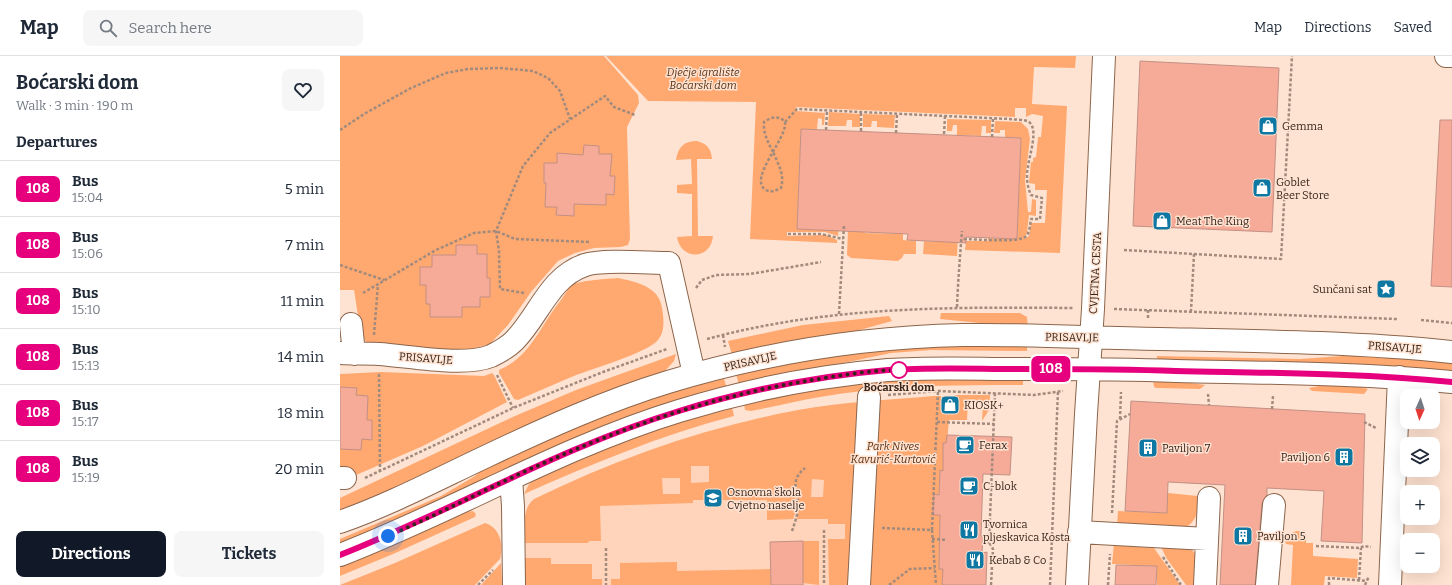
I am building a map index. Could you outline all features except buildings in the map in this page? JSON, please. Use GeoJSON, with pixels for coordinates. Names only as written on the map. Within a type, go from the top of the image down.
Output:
{"type":"FeatureCollection","features":[{"type":"Feature","properties":{"kind":"street","name":"CVJETNA CESTA"},"geometry":{"type":"LineString","coordinates":[[1077,585],[1091,337],[1104,56]]}},
{"type":"Feature","properties":{"kind":"street"},"geometry":{"type":"LineString","coordinates":[[1446,56],[1452,56]]}},
{"type":"Feature","properties":{"kind":"street","name":"PRISAVLJE"},"geometry":{"type":"LineString","coordinates":[[347,353],[455,360],[479,359],[490,356],[514,342],[551,289],[569,272],[586,264],[613,262],[669,263],[694,374]]}},
{"type":"Feature","properties":{"kind":"street"},"geometry":{"type":"LineString","coordinates":[[347,353],[351,324]]}},
{"type":"Feature","properties":{"kind":"street","name":"PRISAVLJE"},"geometry":{"type":"LineString","coordinates":[[340,522],[384,504],[567,419],[641,391],[694,374],[740,362],[796,351],[868,341],[963,336],[1091,337],[1337,344],[1406,347],[1452,352]]}},
{"type":"Feature","properties":{"kind":"street"},"geometry":{"type":"LineString","coordinates":[[340,555],[416,524],[552,459],[636,425],[679,411],[769,388],[824,378],[887,370],[974,368],[1333,374],[1452,382]]}},
{"type":"Feature","properties":{"kind":"street"},"geometry":{"type":"LineString","coordinates":[[1390,585],[1399,378]]}},
{"type":"Feature","properties":{"kind":"street"},"geometry":{"type":"LineString","coordinates":[[859,585],[869,397]]}},
{"type":"Feature","properties":{"kind":"street"},"geometry":{"type":"LineString","coordinates":[[511,479],[513,506],[514,585]]}},
{"type":"Feature","properties":{"kind":"street"},"geometry":{"type":"LineString","coordinates":[[1206,585],[1209,498]]}},
{"type":"Feature","properties":{"kind":"street"},"geometry":{"type":"LineString","coordinates":[[1267,585],[1274,505]]}},
{"type":"Feature","properties":{"kind":"street"},"geometry":{"type":"LineString","coordinates":[[1079,532],[1207,538]]}},
{"type":"Feature","properties":{"kind":"path"},"geometry":{"type":"LineString","coordinates":[[1124,250],[1281,259],[1292,56]]}},
{"type":"Feature","properties":{"kind":"path"},"geometry":{"type":"LineString","coordinates":[[340,130],[364,114],[411,88],[446,73],[468,69],[500,68],[533,71],[548,78],[560,91],[570,119]]}},
{"type":"Feature","properties":{"kind":"path"},"geometry":{"type":"LineString","coordinates":[[529,294],[500,289],[499,251],[496,231],[523,166],[550,133],[605,96],[614,107],[635,115]]}},
{"type":"Feature","properties":{"kind":"path"},"geometry":{"type":"LineString","coordinates":[[785,122],[782,118],[777,117],[768,119],[764,122],[763,128],[765,137],[773,152],[782,172],[783,181],[781,188],[776,191],[771,191],[762,185],[761,177],[765,165],[773,152],[785,130],[785,122],[797,109],[1026,120],[1033,128],[1034,137],[1027,179],[1030,195],[1042,198],[1040,219],[1031,219],[1026,237],[1016,240],[962,238]]}},
{"type":"Feature","properties":{"kind":"path"},"geometry":{"type":"LineString","coordinates":[[826,130],[827,111]]}},
{"type":"Feature","properties":{"kind":"path"},"geometry":{"type":"LineString","coordinates":[[860,131],[861,112]]}},
{"type":"Feature","properties":{"kind":"path"},"geometry":{"type":"LineString","coordinates":[[896,132],[897,114]]}},
{"type":"Feature","properties":{"kind":"path"},"geometry":{"type":"LineString","coordinates":[[944,134],[945,116]]}},
{"type":"Feature","properties":{"kind":"path"},"geometry":{"type":"LineString","coordinates":[[992,137],[993,118]]}},
{"type":"Feature","properties":{"kind":"path"},"geometry":{"type":"LineString","coordinates":[[839,314],[844,225]]}},
{"type":"Feature","properties":{"kind":"path"},"geometry":{"type":"LineString","coordinates":[[363,293],[436,250],[474,233],[496,231],[515,239],[592,242]]}},
{"type":"Feature","properties":{"kind":"path"},"geometry":{"type":"LineString","coordinates":[[957,307],[958,269],[961,260],[962,231]]}},
{"type":"Feature","properties":{"kind":"path"},"geometry":{"type":"LineString","coordinates":[[788,234],[821,234],[843,239]]}},
{"type":"Feature","properties":{"kind":"path"},"geometry":{"type":"LineString","coordinates":[[1191,311],[1194,254]]}},
{"type":"Feature","properties":{"kind":"path"},"geometry":{"type":"LineString","coordinates":[[694,292],[702,280],[716,275],[750,274],[821,262]]}},
{"type":"Feature","properties":{"kind":"path"},"geometry":{"type":"LineString","coordinates":[[340,265],[384,280]]}},
{"type":"Feature","properties":{"kind":"path"},"geometry":{"type":"LineString","coordinates":[[374,337],[378,283]]}},
{"type":"Feature","properties":{"kind":"path"},"geometry":{"type":"LineString","coordinates":[[704,340],[781,322],[839,314],[898,309],[957,307],[1080,309]]}},
{"type":"Feature","properties":{"kind":"path"},"geometry":{"type":"LineString","coordinates":[[1110,309],[1397,319]]}},
{"type":"Feature","properties":{"kind":"path"},"geometry":{"type":"LineString","coordinates":[[1421,320],[1452,323]]}},
{"type":"Feature","properties":{"kind":"path"},"geometry":{"type":"LineString","coordinates":[[349,478],[380,471],[513,408],[602,372],[674,347]]}},
{"type":"Feature","properties":{"kind":"path"},"geometry":{"type":"LineString","coordinates":[[379,369],[380,471]]}},
{"type":"Feature","properties":{"kind":"path"},"geometry":{"type":"LineString","coordinates":[[495,371],[513,408]]}},
{"type":"Feature","properties":{"kind":"path"},"geometry":{"type":"LineString","coordinates":[[869,397],[938,391],[1034,396],[1063,391]]}},
{"type":"Feature","properties":{"kind":"path"},"geometry":{"type":"LineString","coordinates":[[936,585],[932,530],[938,391]]}},
{"type":"Feature","properties":{"kind":"path"},"geometry":{"type":"LineString","coordinates":[[1050,585],[1058,391]]}},
{"type":"Feature","properties":{"kind":"path"},"geometry":{"type":"LineString","coordinates":[[1120,419],[1121,392]]}},
{"type":"Feature","properties":{"kind":"path"},"geometry":{"type":"LineString","coordinates":[[991,585],[993,549],[989,542],[996,394]]}},
{"type":"Feature","properties":{"kind":"path"},"geometry":{"type":"LineString","coordinates":[[1208,394],[1208,405]]}},
{"type":"Feature","properties":{"kind":"path"},"geometry":{"type":"LineString","coordinates":[[1272,409],[1273,396]]}},
{"type":"Feature","properties":{"kind":"path"},"geometry":{"type":"LineString","coordinates":[[1108,585],[1117,421],[1130,414]]}},
{"type":"Feature","properties":{"kind":"path"},"geometry":{"type":"LineString","coordinates":[[937,422],[994,424]]}},
{"type":"Feature","properties":{"kind":"path"},"geometry":{"type":"LineString","coordinates":[[792,531],[798,507],[795,484],[797,478],[805,468]]}},
{"type":"Feature","properties":{"kind":"path"},"geometry":{"type":"LineString","coordinates":[[862,527],[932,530]]}},
{"type":"Feature","properties":{"kind":"path"},"geometry":{"type":"LineString","coordinates":[[824,530],[824,585]]}},
{"type":"Feature","properties":{"kind":"path"},"geometry":{"type":"LineString","coordinates":[[1148,535],[1181,585]]}},
{"type":"Feature","properties":{"kind":"path"},"geometry":{"type":"LineString","coordinates":[[932,539],[947,540]]}},
{"type":"Feature","properties":{"kind":"path"},"geometry":{"type":"LineString","coordinates":[[982,542],[989,542]]}},
{"type":"Feature","properties":{"kind":"path"},"geometry":{"type":"LineString","coordinates":[[1316,546],[1361,548],[1370,546]]}},
{"type":"Feature","properties":{"kind":"path"},"geometry":{"type":"LineString","coordinates":[[606,548],[606,585]]}},
{"type":"Feature","properties":{"kind":"path"},"geometry":{"type":"LineString","coordinates":[[1359,580],[1361,548]]}},
{"type":"Feature","properties":{"kind":"path"},"geometry":{"type":"LineString","coordinates":[[478,585],[495,568]]}},
{"type":"Feature","properties":{"kind":"path"},"geometry":{"type":"LineString","coordinates":[[889,585],[910,569],[935,568]]}},
{"type":"Feature","properties":{"kind":"path"},"geometry":{"type":"LineString","coordinates":[[1329,585],[1329,578],[1367,581]]}},
{"type":"Feature","properties":{"kind":"shaded area","name":"Osnovna škola Cvjetno naselje"},"geometry":{"type":"Polygon","coordinates":[[[845,418],[847,585],[526,585],[525,523],[605,488],[845,418]]]}},
{"type":"Feature","properties":{"kind":"green space"},"geometry":{"type":"Polygon","coordinates":[[[340,56],[604,56],[638,95],[639,103],[627,127],[630,239],[628,245],[621,247],[594,248],[575,253],[558,261],[531,292],[508,325],[490,344],[465,351],[367,343],[361,335],[354,290],[340,290],[340,56]]]}},
{"type":"Feature","properties":{"kind":"green space","name":"Dječje igralište Boćarski dom"},"geometry":{"type":"Polygon","coordinates":[[[606,56],[1076,56],[1075,68],[1034,67],[1032,104],[1067,106],[1060,253],[965,250],[966,241],[988,241],[988,238],[999,239],[999,232],[1005,239],[1017,239],[1021,138],[1005,137],[1005,130],[1000,130],[1000,133],[994,133],[995,121],[1021,122],[1028,129],[1030,139],[1025,180],[1028,212],[1031,212],[1032,199],[1036,200],[1036,216],[1029,215],[1027,233],[1024,239],[1029,236],[1031,223],[1045,223],[1047,190],[1035,190],[1035,184],[1029,183],[1031,162],[1033,162],[1033,158],[1036,157],[1038,137],[1041,137],[1043,116],[1032,114],[1026,117],[1026,108],[1015,108],[1015,117],[796,107],[796,111],[825,113],[824,125],[822,125],[822,119],[818,118],[817,129],[801,129],[797,229],[829,230],[839,225],[838,236],[825,232],[787,232],[787,236],[826,235],[837,240],[837,243],[750,239],[756,102],[648,101],[606,56]]]}},
{"type":"Feature","properties":{"kind":"green space"},"geometry":{"type":"Polygon","coordinates":[[[829,112],[860,114],[860,127],[852,127],[852,120],[847,120],[846,126],[828,126],[829,112]]]}},
{"type":"Feature","properties":{"kind":"green space"},"geometry":{"type":"Polygon","coordinates":[[[863,114],[895,115],[894,128],[877,127],[877,121],[872,121],[871,127],[863,127],[863,114]]]}},
{"type":"Feature","properties":{"kind":"green space"},"geometry":{"type":"Polygon","coordinates":[[[947,119],[991,120],[991,133],[986,133],[986,126],[982,126],[981,136],[957,135],[957,125],[953,125],[952,131],[947,131],[947,119]]]}},
{"type":"Feature","properties":{"kind":"green space"},"geometry":{"type":"Polygon","coordinates":[[[692,141],[697,141],[708,147],[711,152],[712,159],[697,159],[698,236],[713,236],[711,244],[707,250],[702,253],[690,254],[680,245],[677,237],[692,236],[692,194],[677,193],[677,185],[692,184],[691,159],[676,160],[678,152],[682,146],[692,141]]]}},
{"type":"Feature","properties":{"kind":"green space"},"geometry":{"type":"Polygon","coordinates":[[[848,229],[865,230],[865,233],[903,234],[903,240],[916,241],[916,254],[904,254],[898,261],[851,258],[847,255],[848,229]]]}},
{"type":"Feature","properties":{"kind":"green space"},"geometry":{"type":"Polygon","coordinates":[[[936,236],[958,237],[957,256],[923,254],[924,241],[935,242],[936,236]]]}},
{"type":"Feature","properties":{"kind":"green space"},"geometry":{"type":"Polygon","coordinates":[[[618,278],[646,286],[652,290],[660,301],[662,308],[663,329],[658,340],[652,345],[630,356],[578,375],[518,400],[514,399],[499,373],[499,370],[519,357],[527,348],[569,288],[576,283],[618,278]]]}},
{"type":"Feature","properties":{"kind":"green space"},"geometry":{"type":"Polygon","coordinates":[[[941,313],[1020,313],[1027,317],[1028,328],[940,319],[941,313]]]}},
{"type":"Feature","properties":{"kind":"green space"},"geometry":{"type":"Polygon","coordinates":[[[889,316],[892,321],[849,333],[732,355],[728,341],[803,325],[889,316]]]}},
{"type":"Feature","properties":{"kind":"green space"},"geometry":{"type":"Polygon","coordinates":[[[967,346],[1027,346],[1027,351],[931,350],[891,353],[739,385],[736,374],[819,358],[889,349],[967,346]]]}},
{"type":"Feature","properties":{"kind":"green space"},"geometry":{"type":"Polygon","coordinates":[[[676,354],[674,361],[664,372],[494,444],[340,512],[340,498],[515,416],[576,390],[676,354]]]}},
{"type":"Feature","properties":{"kind":"green space"},"geometry":{"type":"Polygon","coordinates":[[[1357,355],[1452,362],[1452,372],[1157,360],[1157,356],[1300,359],[1357,355]]]}},
{"type":"Feature","properties":{"kind":"green space"},"geometry":{"type":"Polygon","coordinates":[[[381,372],[484,376],[492,373],[507,402],[423,446],[340,482],[340,374],[381,372]]]}},
{"type":"Feature","properties":{"kind":"green space"},"geometry":{"type":"Polygon","coordinates":[[[723,376],[727,388],[670,402],[615,421],[385,527],[340,545],[340,539],[441,496],[475,476],[480,471],[568,430],[662,394],[723,376]]]}},
{"type":"Feature","properties":{"kind":"green space"},"geometry":{"type":"Polygon","coordinates":[[[960,377],[1023,378],[1023,385],[934,386],[868,390],[822,397],[751,411],[745,410],[744,404],[834,387],[906,379],[960,377]]]}},
{"type":"Feature","properties":{"kind":"green space"},"geometry":{"type":"Polygon","coordinates":[[[1153,380],[1205,385],[1200,389],[1156,388],[1154,387],[1153,380]]]}},
{"type":"Feature","properties":{"kind":"green space"},"geometry":{"type":"Polygon","coordinates":[[[1324,385],[1357,386],[1368,389],[1364,394],[1312,391],[1309,388],[1324,385]]]}},
{"type":"Feature","properties":{"kind":"green space","name":"Park Nives Kavurić-Kurtović"},"geometry":{"type":"Polygon","coordinates":[[[955,395],[990,395],[989,410],[982,421],[983,403],[968,402],[967,420],[949,420],[947,443],[943,443],[943,462],[945,471],[940,471],[939,488],[944,495],[934,494],[933,515],[940,515],[939,569],[948,569],[942,585],[829,585],[828,539],[845,539],[845,524],[828,524],[828,519],[797,519],[799,506],[797,486],[793,485],[797,508],[793,519],[767,520],[767,500],[693,500],[693,503],[600,506],[601,541],[589,541],[588,543],[523,543],[520,517],[525,517],[530,503],[534,499],[630,457],[696,435],[764,417],[831,405],[941,396],[942,410],[954,411],[955,395]],[[691,466],[691,483],[709,482],[709,466],[691,466]],[[662,478],[663,494],[680,494],[680,478],[662,478]],[[812,479],[811,497],[823,497],[824,480],[812,479]]]}},
{"type":"Feature","properties":{"kind":"green space"},"geometry":{"type":"Polygon","coordinates":[[[732,407],[734,416],[653,441],[524,494],[529,484],[536,479],[651,429],[732,407]]]}},
{"type":"Feature","properties":{"kind":"green space"},"geometry":{"type":"Polygon","coordinates":[[[1168,493],[1198,496],[1198,506],[1195,519],[1189,525],[1184,528],[1117,525],[1118,511],[1166,513],[1168,493]]]}},
{"type":"Feature","properties":{"kind":"green space"},"geometry":{"type":"Polygon","coordinates":[[[473,511],[476,514],[475,517],[340,576],[340,566],[395,545],[465,512],[473,511]]]}},
{"type":"Feature","properties":{"kind":"green space"},"geometry":{"type":"Polygon","coordinates":[[[485,523],[494,528],[500,537],[501,554],[500,559],[475,585],[340,585],[395,563],[485,523]]]}},
{"type":"Feature","properties":{"kind":"green space"},"geometry":{"type":"Polygon","coordinates":[[[1296,531],[1306,531],[1306,543],[1313,543],[1313,556],[1358,559],[1357,578],[1325,576],[1324,585],[1291,585],[1293,545],[1286,544],[1285,540],[1288,535],[1296,531]]]}},
{"type":"Feature","properties":{"kind":"green space"},"geometry":{"type":"Polygon","coordinates":[[[803,541],[819,541],[819,585],[803,583],[803,541]]]}},
{"type":"Feature","properties":{"kind":"green space"},"geometry":{"type":"Polygon","coordinates":[[[1114,543],[1140,543],[1140,547],[1154,548],[1180,585],[1157,585],[1157,566],[1112,564],[1114,543]]]}},
{"type":"Feature","properties":{"kind":"green space"},"geometry":{"type":"Polygon","coordinates":[[[1160,545],[1188,547],[1197,555],[1195,585],[1186,585],[1167,559],[1160,545]]]}},
{"type":"Feature","properties":{"kind":"green space"},"geometry":{"type":"Polygon","coordinates":[[[523,558],[551,558],[551,564],[592,564],[592,579],[602,579],[602,585],[521,585],[523,558]]]}},
{"type":"Feature","properties":{"kind":"green space"},"geometry":{"type":"Polygon","coordinates":[[[677,562],[677,571],[770,569],[771,585],[611,585],[611,579],[620,579],[620,563],[677,562]]]}},
{"type":"Feature","properties":{"kind":"green space"},"geometry":{"type":"Polygon","coordinates":[[[501,563],[502,585],[481,585],[501,563]]]}},
{"type":"Feature","properties":{"kind":"bus line","name":"108"},"geometry":{"type":"LineString","coordinates":[[340,555],[416,524],[552,459],[630,428],[679,411],[736,395],[824,378],[887,370],[1034,368],[1333,374],[1452,382]]}},
{"type":"Feature","properties":{"kind":"place","name":"Gemma"},"geometry":{"type":"Point","coordinates":[1268,126]}},
{"type":"Feature","properties":{"kind":"place","name":"Goblet Beer Store"},"geometry":{"type":"Point","coordinates":[1262,188]}},
{"type":"Feature","properties":{"kind":"place","name":"Meat The King"},"geometry":{"type":"Point","coordinates":[1162,221]}},
{"type":"Feature","properties":{"kind":"place","name":"Sunčani sat"},"geometry":{"type":"Point","coordinates":[1386,289]}},
{"type":"Feature","properties":{"kind":"place","name":"Boćarski dom"},"geometry":{"type":"Point","coordinates":[899,370]}},
{"type":"Feature","properties":{"kind":"place","name":"KIOSK+"},"geometry":{"type":"Point","coordinates":[950,405]}},
{"type":"Feature","properties":{"kind":"place","name":"Ferax"},"geometry":{"type":"Point","coordinates":[965,445]}},
{"type":"Feature","properties":{"kind":"place","name":"Paviljon 7"},"geometry":{"type":"Point","coordinates":[1148,448]}},
{"type":"Feature","properties":{"kind":"place","name":"Paviljon 6"},"geometry":{"type":"Point","coordinates":[1344,457]}},
{"type":"Feature","properties":{"kind":"place","name":"C-blok"},"geometry":{"type":"Point","coordinates":[969,486]}},
{"type":"Feature","properties":{"kind":"place","name":"Osnovna škola Cvjetno naselje"},"geometry":{"type":"Point","coordinates":[713,498]}},
{"type":"Feature","properties":{"kind":"place","name":"Tvornica pljeskavica Kosta"},"geometry":{"type":"Point","coordinates":[969,530]}},
{"type":"Feature","properties":{"kind":"place","name":"Paviljon 5"},"geometry":{"type":"Point","coordinates":[1243,536]}},
{"type":"Feature","properties":{"kind":"place","name":"Kebab & Co"},"geometry":{"type":"Point","coordinates":[975,560]}},
{"type":"Feature","properties":{"kind":"route"},"geometry":{"type":"LineString","coordinates":[[388,536],[552,459],[630,428],[679,411],[736,395],[769,388],[824,378],[887,370],[899,370]]}}]}
